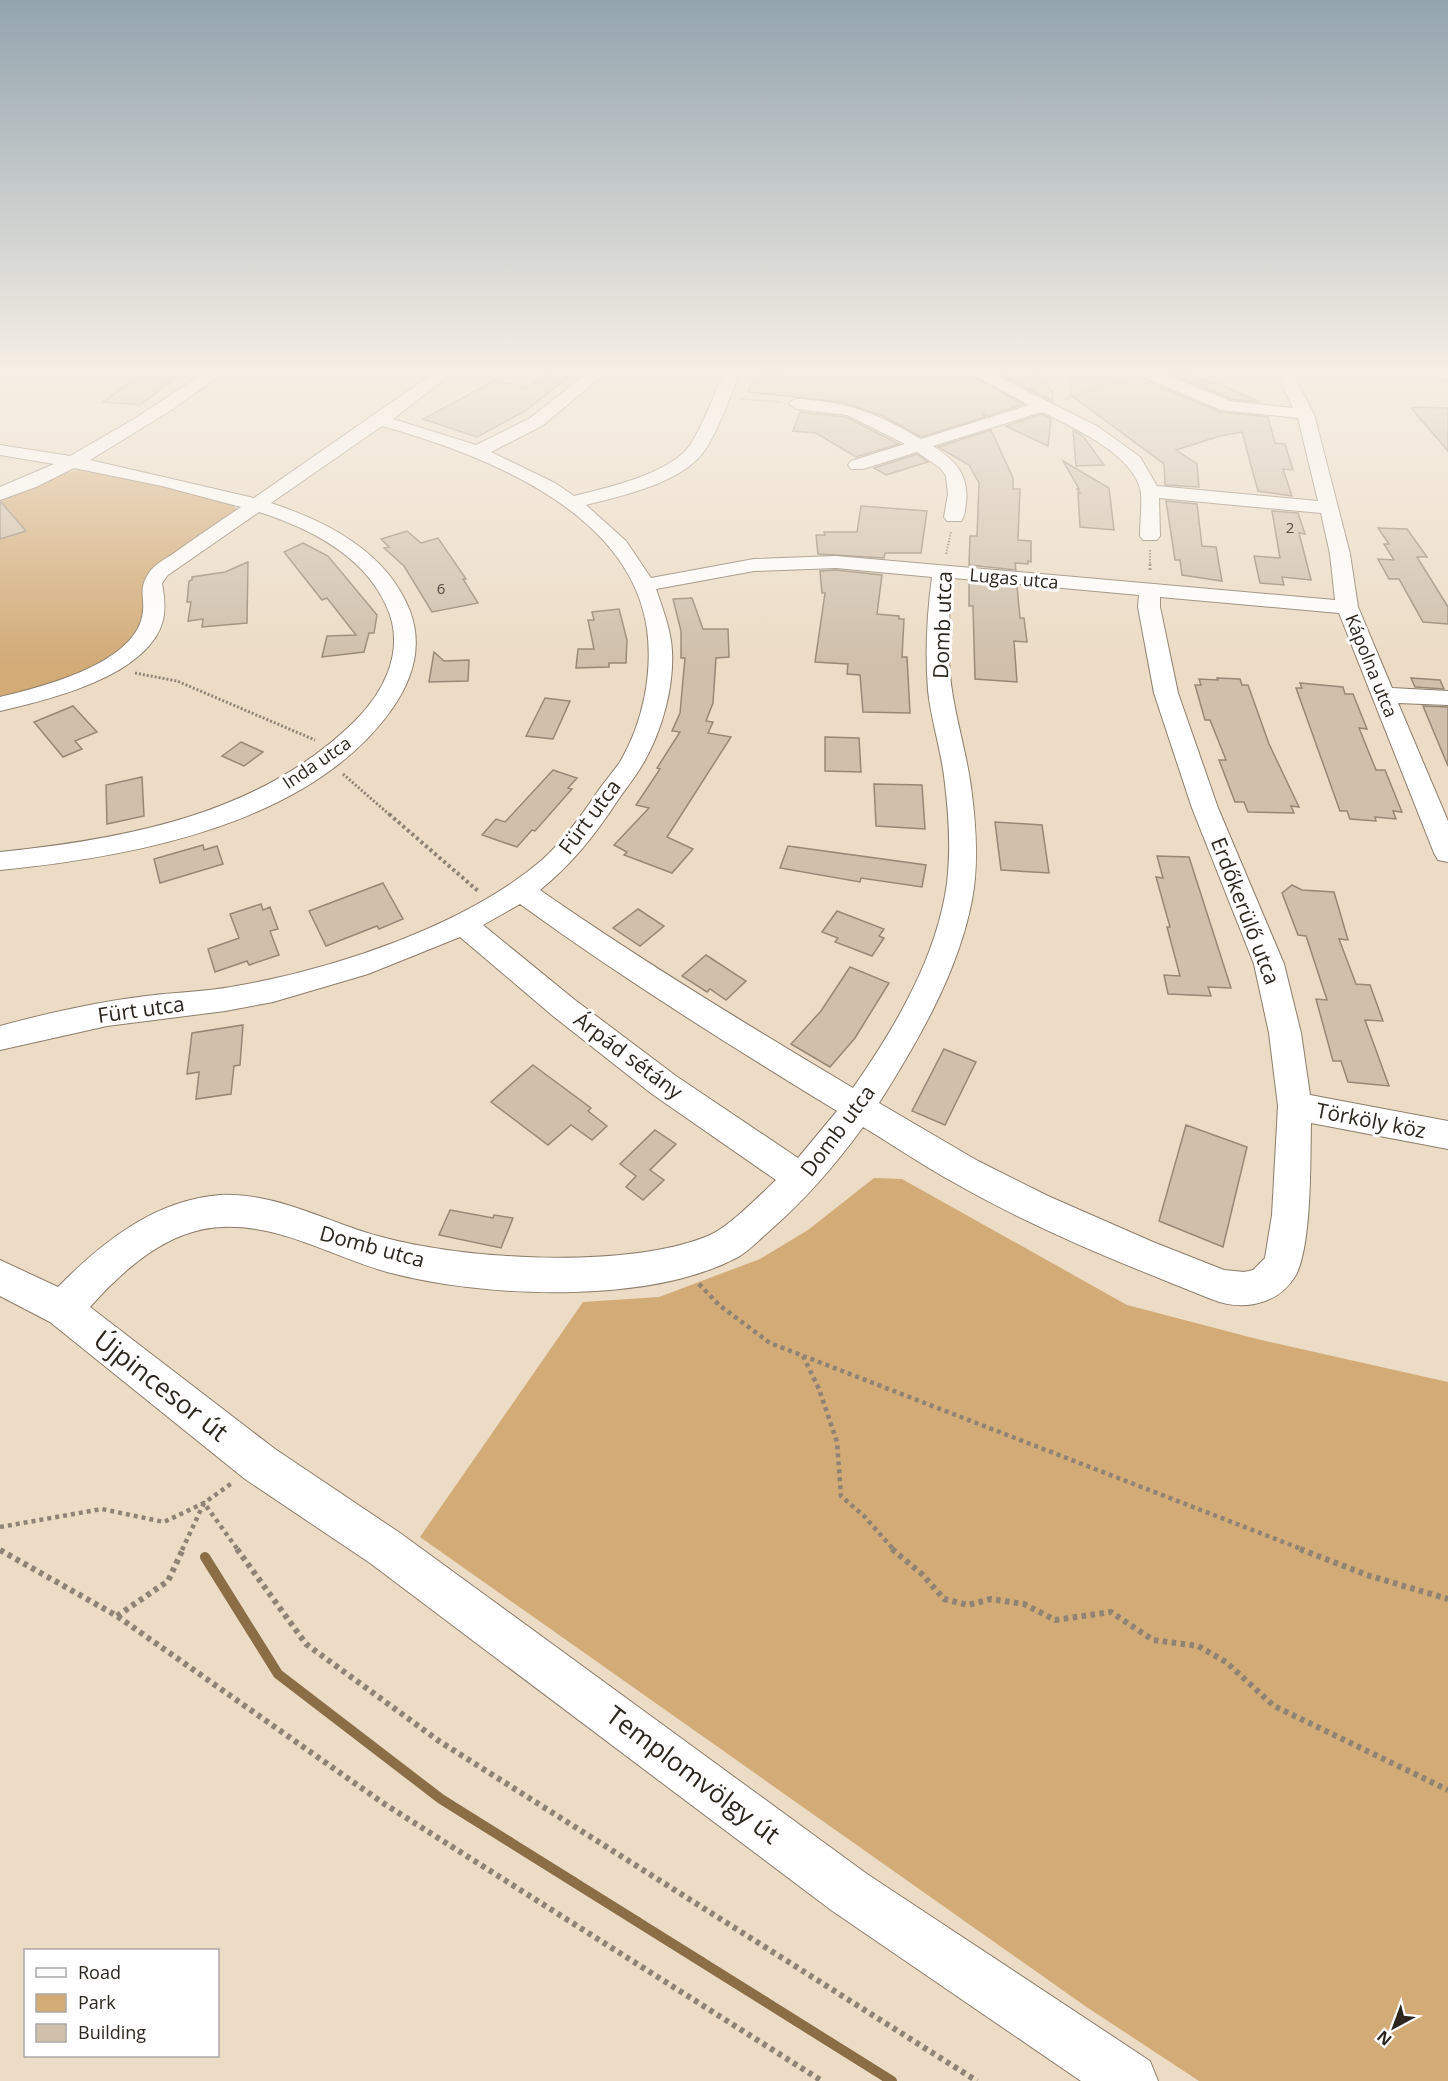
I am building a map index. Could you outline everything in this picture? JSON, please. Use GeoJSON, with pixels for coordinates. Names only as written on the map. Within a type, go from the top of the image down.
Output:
{"type":"FeatureCollection","features":[{"type":"Feature","properties":{"kind":"street"},"geometry":{"type":"LineString","coordinates":[[0,494],[42,478],[61,467]]}},
{"type":"Feature","properties":{"kind":"street","name":"Inda utca"},"geometry":{"type":"LineString","coordinates":[[0,861],[90,851],[174,830],[246,804],[303,776],[332,758],[360,733],[396,684],[404,662],[406,641],[403,620],[395,600],[376,572],[353,551],[318,529],[256,505],[187,486],[100,467]]}},
{"type":"Feature","properties":{"kind":"street"},"geometry":{"type":"LineString","coordinates":[[0,704],[64,688],[100,670],[133,648],[146,634],[152,622],[154,609],[152,583],[161,572],[311,467]]}},
{"type":"Feature","properties":{"kind":"street","name":"Fürt utca"},"geometry":{"type":"LineString","coordinates":[[0,1038],[86,1017],[237,998],[362,965],[462,923],[520,890],[549,868],[581,836],[636,755],[656,696],[662,652],[656,617],[645,585],[625,555],[573,502],[513,467]]}},
{"type":"Feature","properties":{"kind":"street"},"geometry":{"type":"LineString","coordinates":[[573,502],[643,483],[672,467]]}},
{"type":"Feature","properties":{"kind":"street"},"geometry":{"type":"LineString","coordinates":[[947,467],[952,471],[957,485],[954,517]]}},
{"type":"Feature","properties":{"kind":"street"},"geometry":{"type":"LineString","coordinates":[[1137,467],[1150,491],[1150,536]]}},
{"type":"Feature","properties":{"kind":"street","name":"Kápolna utca"},"geometry":{"type":"LineString","coordinates":[[1320,467],[1340,554],[1347,607],[1448,853]]}},
{"type":"Feature","properties":{"kind":"street"},"geometry":{"type":"LineString","coordinates":[[1150,491],[1330,508]]}},
{"type":"Feature","properties":{"kind":"street","name":"Lugas utca"},"geometry":{"type":"LineString","coordinates":[[645,585],[723,570],[796,563],[867,564],[1347,607]]}},
{"type":"Feature","properties":{"kind":"street","name":"Domb utca"},"geometry":{"type":"LineString","coordinates":[[63,1309],[95,1274],[141,1238],[163,1226],[220,1211],[255,1213],[397,1258],[478,1271],[591,1274],[679,1263],[726,1246],[774,1206],[822,1157],[859,1109],[917,1011],[938,963],[957,905],[963,870],[956,769],[940,693],[938,663],[943,572]]}},
{"type":"Feature","properties":{"kind":"street","name":"Erdőkerülő utca"},"geometry":{"type":"LineString","coordinates":[[859,1109],[956,1166],[1035,1208],[1140,1254],[1224,1287],[1244,1289],[1259,1286],[1270,1280],[1282,1264],[1290,1215],[1295,1106],[1285,1033],[1269,964],[1205,808],[1166,693],[1149,607],[1150,591]]}},
{"type":"Feature","properties":{"kind":"street"},"geometry":{"type":"LineString","coordinates":[[1382,695],[1448,698]]}},
{"type":"Feature","properties":{"kind":"street"},"geometry":{"type":"LineString","coordinates":[[520,890],[592,942],[672,994],[859,1109]]}},
{"type":"Feature","properties":{"kind":"street","name":"Árpád sétány"},"geometry":{"type":"LineString","coordinates":[[462,923],[564,1008],[664,1085],[802,1179]]}},
{"type":"Feature","properties":{"kind":"street","name":"Törköly köz"},"geometry":{"type":"LineString","coordinates":[[1295,1106],[1448,1135]]}},
{"type":"Feature","properties":{"kind":"street"},"geometry":{"type":"LineString","coordinates":[[0,1277],[63,1309]]}},
{"type":"Feature","properties":{"kind":"street","name":"Újpincesor út"},"geometry":{"type":"LineString","coordinates":[[63,1309],[260,1464]]}},
{"type":"Feature","properties":{"kind":"street","name":"Templomvölgy út"},"geometry":{"type":"LineString","coordinates":[[260,1464],[394,1555],[728,1800],[849,1892],[1130,2081]]}},
{"type":"Feature","properties":{"kind":"path","name":"Domb utca"},"geometry":{"type":"LineString","coordinates":[[943,572],[954,517]]}},
{"type":"Feature","properties":{"kind":"path"},"geometry":{"type":"LineString","coordinates":[[1150,536],[1150,591]]}},
{"type":"Feature","properties":{"kind":"path"},"geometry":{"type":"LineString","coordinates":[[100,670],[177,681],[287,729],[309,735],[494,905]]}},
{"type":"Feature","properties":{"kind":"path"},"geometry":{"type":"LineString","coordinates":[[679,1263],[719,1305],[770,1343],[1367,1575],[1448,1599]]}},
{"type":"Feature","properties":{"kind":"path"},"geometry":{"type":"LineString","coordinates":[[803,1356],[819,1389],[837,1442],[841,1496],[864,1515],[885,1543],[916,1568],[944,1599],[968,1605],[991,1599],[1024,1604],[1055,1620],[1111,1612],[1153,1640],[1198,1646],[1226,1662],[1274,1706],[1448,1790]]}},
{"type":"Feature","properties":{"kind":"path"},"geometry":{"type":"LineString","coordinates":[[0,1527],[102,1509],[164,1522],[204,1503],[260,1464]]}},
{"type":"Feature","properties":{"kind":"path"},"geometry":{"type":"LineString","coordinates":[[117,1616],[168,1581],[204,1503]]}},
{"type":"Feature","properties":{"kind":"path"},"geometry":{"type":"LineString","coordinates":[[204,1503],[306,1644],[439,1741],[977,2081]]}},
{"type":"Feature","properties":{"kind":"path"},"geometry":{"type":"LineString","coordinates":[[0,1550],[117,1616],[383,1803],[822,2081]]}},
{"type":"Feature","properties":{"kind":"green space"},"geometry":{"type":"Polygon","coordinates":[[[79,470],[158,483],[231,502],[237,510],[151,570],[145,584],[146,611],[142,627],[115,652],[101,663],[53,685],[0,699],[0,497],[63,473],[79,470]]]}},
{"type":"Feature","properties":{"kind":"green space"},"geometry":{"type":"Polygon","coordinates":[[[874,1178],[902,1179],[1127,1305],[1257,1339],[1448,1382],[1448,2081],[1199,2081],[1085,2006],[420,1537],[583,1302],[659,1297],[760,1259],[808,1230],[874,1178]]]}},
{"type":"Feature","properties":{"kind":"building"},"geometry":{"type":"Polygon","coordinates":[[[877,467],[911,467],[886,475],[874,468],[877,467]]]}},
{"type":"Feature","properties":{"kind":"building"},"geometry":{"type":"Polygon","coordinates":[[[970,467],[1008,467],[1013,478],[1013,489],[1020,489],[1018,540],[1031,541],[1031,562],[1028,561],[1028,564],[1015,563],[1016,570],[969,565],[970,536],[977,536],[979,483],[970,467]]]}},
{"type":"Feature","properties":{"kind":"building"},"geometry":{"type":"Polygon","coordinates":[[[1066,467],[1073,467],[1109,488],[1114,530],[1080,527],[1078,493],[1080,493],[1077,489],[1079,489],[1066,467]]]}},
{"type":"Feature","properties":{"kind":"building"},"geometry":{"type":"Polygon","coordinates":[[[1164,467],[1197,467],[1199,487],[1165,485],[1164,467]]]}},
{"type":"Feature","properties":{"kind":"building"},"geometry":{"type":"Polygon","coordinates":[[[1252,467],[1292,467],[1293,470],[1283,469],[1292,496],[1258,491],[1252,467]]]}},
{"type":"Feature","properties":{"kind":"building"},"geometry":{"type":"Polygon","coordinates":[[[1166,501],[1197,504],[1202,546],[1216,547],[1222,581],[1182,575],[1180,560],[1175,560],[1166,501]]]}},
{"type":"Feature","properties":{"kind":"building"},"geometry":{"type":"Polygon","coordinates":[[[1,502],[26,531],[0,539],[1,502]]]}},
{"type":"Feature","properties":{"kind":"building"},"geometry":{"type":"Polygon","coordinates":[[[861,506],[927,511],[921,553],[885,553],[884,558],[818,554],[816,535],[825,535],[824,532],[857,532],[861,506]]]}},
{"type":"Feature","properties":{"kind":"building"},"geometry":{"type":"Polygon","coordinates":[[[1272,511],[1298,513],[1305,534],[1299,533],[1311,580],[1282,577],[1284,585],[1260,583],[1254,556],[1280,558],[1272,511]]]}},
{"type":"Feature","properties":{"kind":"building"},"geometry":{"type":"Polygon","coordinates":[[[1378,528],[1407,529],[1427,557],[1417,557],[1448,607],[1448,624],[1423,622],[1399,579],[1389,579],[1378,559],[1394,560],[1384,544],[1389,544],[1378,528]]]}},
{"type":"Feature","properties":{"kind":"building"},"geometry":{"type":"Polygon","coordinates":[[[407,531],[421,543],[438,538],[466,579],[463,579],[478,603],[432,612],[404,566],[384,548],[389,547],[381,539],[407,531]]]}},
{"type":"Feature","properties":{"kind":"building"},"geometry":{"type":"Polygon","coordinates":[[[303,543],[328,556],[377,615],[374,633],[369,633],[364,652],[322,657],[327,636],[356,635],[327,598],[322,600],[284,552],[303,543]]]}},
{"type":"Feature","properties":{"kind":"building"},"geometry":{"type":"Polygon","coordinates":[[[248,562],[247,623],[202,627],[203,619],[188,621],[191,602],[187,602],[189,581],[192,577],[225,572],[248,562]]]}},
{"type":"Feature","properties":{"kind":"building"},"geometry":{"type":"Polygon","coordinates":[[[836,570],[882,575],[877,614],[899,616],[899,619],[904,619],[902,657],[907,657],[910,713],[863,712],[860,675],[847,674],[848,664],[815,662],[825,593],[822,593],[820,571],[836,570]]]}},
{"type":"Feature","properties":{"kind":"building"},"geometry":{"type":"Polygon","coordinates":[[[969,582],[1017,586],[1020,618],[1024,618],[1027,642],[1014,641],[1017,682],[975,679],[973,606],[969,606],[969,582]]]}},
{"type":"Feature","properties":{"kind":"building"},"geometry":{"type":"Polygon","coordinates":[[[692,598],[703,629],[728,629],[729,657],[716,658],[713,703],[706,721],[713,722],[708,733],[731,737],[667,837],[693,849],[672,873],[624,855],[627,852],[614,845],[649,808],[636,805],[660,769],[657,768],[680,732],[672,731],[680,713],[685,658],[681,658],[681,631],[673,599],[692,598]]]}},
{"type":"Feature","properties":{"kind":"building"},"geometry":{"type":"Polygon","coordinates":[[[619,609],[627,640],[626,663],[609,663],[609,667],[576,668],[578,649],[594,649],[588,620],[594,620],[592,612],[619,609]]]}},
{"type":"Feature","properties":{"kind":"building"},"geometry":{"type":"Polygon","coordinates":[[[434,652],[444,661],[469,660],[468,681],[429,682],[434,652]]]}},
{"type":"Feature","properties":{"kind":"building"},"geometry":{"type":"Polygon","coordinates":[[[1217,678],[1240,679],[1242,685],[1248,685],[1269,744],[1299,807],[1291,806],[1294,813],[1248,812],[1244,802],[1235,802],[1219,760],[1226,760],[1210,720],[1205,720],[1195,685],[1201,685],[1199,679],[1218,680],[1217,678]]]}},
{"type":"Feature","properties":{"kind":"building"},"geometry":{"type":"Polygon","coordinates":[[[1411,678],[1440,680],[1444,689],[1415,687],[1411,678]]]}},
{"type":"Feature","properties":{"kind":"building"},"geometry":{"type":"Polygon","coordinates":[[[1300,683],[1343,687],[1345,694],[1353,694],[1367,729],[1359,728],[1376,770],[1385,770],[1402,812],[1393,811],[1396,819],[1375,817],[1376,821],[1350,819],[1347,811],[1340,811],[1296,688],[1302,688],[1300,683]]]}},
{"type":"Feature","properties":{"kind":"building"},"geometry":{"type":"Polygon","coordinates":[[[545,698],[570,701],[553,739],[526,736],[545,698]]]}},
{"type":"Feature","properties":{"kind":"building"},"geometry":{"type":"Polygon","coordinates":[[[73,706],[97,732],[75,741],[82,749],[63,757],[34,722],[73,706]]]}},
{"type":"Feature","properties":{"kind":"building"},"geometry":{"type":"Polygon","coordinates":[[[1423,706],[1448,707],[1448,766],[1423,706]]]}},
{"type":"Feature","properties":{"kind":"building"},"geometry":{"type":"Polygon","coordinates":[[[825,737],[859,738],[861,772],[825,771],[825,737]]]}},
{"type":"Feature","properties":{"kind":"building"},"geometry":{"type":"Polygon","coordinates":[[[241,742],[263,752],[244,766],[222,756],[241,742]]]}},
{"type":"Feature","properties":{"kind":"building"},"geometry":{"type":"Polygon","coordinates":[[[553,770],[577,778],[568,788],[572,789],[535,831],[532,830],[517,847],[482,835],[496,819],[505,822],[553,770]]]}},
{"type":"Feature","properties":{"kind":"building"},"geometry":{"type":"Polygon","coordinates":[[[142,777],[144,816],[107,824],[106,785],[142,777]]]}},
{"type":"Feature","properties":{"kind":"building"},"geometry":{"type":"Polygon","coordinates":[[[874,784],[922,785],[925,829],[876,826],[874,784]]]}},
{"type":"Feature","properties":{"kind":"building"},"geometry":{"type":"Polygon","coordinates":[[[995,822],[1042,825],[1049,873],[1001,870],[995,822]]]}},
{"type":"Feature","properties":{"kind":"building"},"geometry":{"type":"Polygon","coordinates":[[[203,845],[204,850],[217,846],[223,864],[160,883],[154,859],[203,845]]]}},
{"type":"Feature","properties":{"kind":"building"},"geometry":{"type":"Polygon","coordinates":[[[788,846],[926,865],[922,887],[861,878],[860,882],[780,868],[788,846]]]}},
{"type":"Feature","properties":{"kind":"building"},"geometry":{"type":"Polygon","coordinates":[[[1157,856],[1189,857],[1231,988],[1208,987],[1211,996],[1168,994],[1164,975],[1180,976],[1167,927],[1170,927],[1156,877],[1163,878],[1157,856]]]}},
{"type":"Feature","properties":{"kind":"building"},"geometry":{"type":"Polygon","coordinates":[[[383,883],[403,919],[379,929],[377,926],[326,946],[309,911],[383,883]]]}},
{"type":"Feature","properties":{"kind":"building"},"geometry":{"type":"Polygon","coordinates":[[[1292,885],[1302,890],[1334,892],[1348,940],[1339,939],[1356,984],[1370,985],[1383,1021],[1365,1020],[1389,1086],[1348,1082],[1341,1061],[1333,1061],[1316,999],[1327,1000],[1306,936],[1298,935],[1282,893],[1292,885]]]}},
{"type":"Feature","properties":{"kind":"building"},"geometry":{"type":"Polygon","coordinates":[[[261,904],[263,910],[270,907],[278,929],[270,931],[279,955],[249,965],[247,961],[215,972],[208,949],[239,938],[230,914],[261,904]]]}},
{"type":"Feature","properties":{"kind":"building"},"geometry":{"type":"Polygon","coordinates":[[[638,909],[664,926],[640,946],[613,928],[638,909]]]}},
{"type":"Feature","properties":{"kind":"building"},"geometry":{"type":"Polygon","coordinates":[[[837,911],[884,929],[879,936],[884,938],[872,956],[835,942],[838,938],[822,932],[837,911]]]}},
{"type":"Feature","properties":{"kind":"building"},"geometry":{"type":"Polygon","coordinates":[[[706,955],[746,981],[726,1000],[710,989],[707,992],[682,976],[706,955]]]}},
{"type":"Feature","properties":{"kind":"building"},"geometry":{"type":"Polygon","coordinates":[[[850,967],[889,983],[855,1038],[830,1067],[791,1044],[821,1011],[850,967]]]}},
{"type":"Feature","properties":{"kind":"building"},"geometry":{"type":"Polygon","coordinates":[[[243,1025],[240,1065],[234,1066],[231,1094],[196,1099],[199,1072],[187,1074],[192,1033],[243,1025]]]}},
{"type":"Feature","properties":{"kind":"building"},"geometry":{"type":"Polygon","coordinates":[[[944,1049],[976,1062],[945,1125],[912,1111],[944,1049]]]}},
{"type":"Feature","properties":{"kind":"building"},"geometry":{"type":"Polygon","coordinates":[[[533,1065],[591,1108],[588,1111],[607,1126],[592,1140],[571,1125],[548,1145],[491,1102],[533,1065]]]}},
{"type":"Feature","properties":{"kind":"building"},"geometry":{"type":"Polygon","coordinates":[[[1186,1125],[1247,1147],[1223,1247],[1159,1221],[1186,1125]]]}},
{"type":"Feature","properties":{"kind":"building"},"geometry":{"type":"Polygon","coordinates":[[[655,1130],[676,1144],[650,1170],[664,1180],[643,1200],[626,1187],[636,1176],[620,1164],[655,1130]]]}},
{"type":"Feature","properties":{"kind":"building"},"geometry":{"type":"Polygon","coordinates":[[[450,1210],[493,1218],[494,1215],[513,1218],[501,1248],[439,1235],[450,1210]]]}},
{"type":"Feature","properties":{"kind":"waterway"},"geometry":{"type":"LineString","coordinates":[[205,1557],[278,1674],[441,1799],[892,2081]]}}]}
